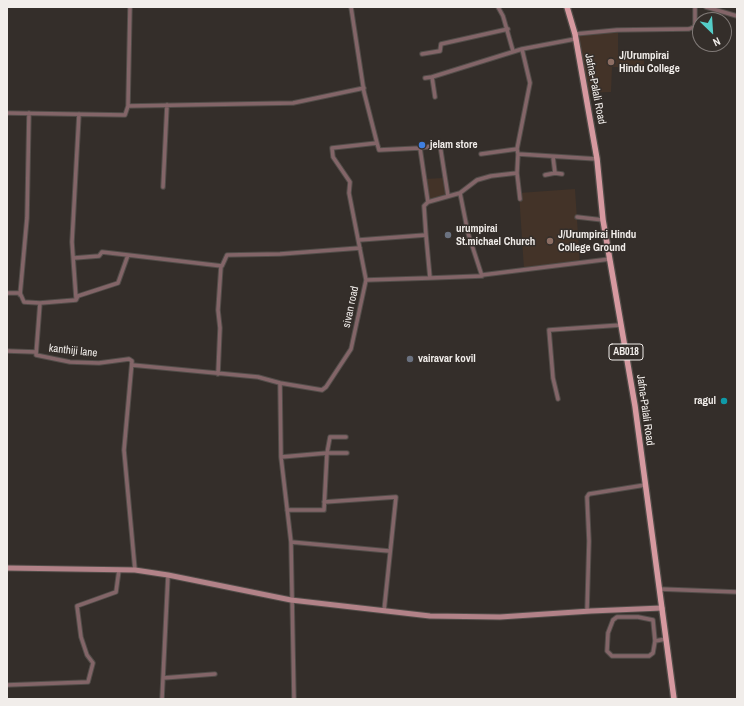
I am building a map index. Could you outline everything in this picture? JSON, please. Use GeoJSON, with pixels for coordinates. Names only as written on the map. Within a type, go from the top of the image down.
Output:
{"type":"FeatureCollection","features":[{"type":"Feature","properties":{"kind":"main road","name":"Jafna-Palali Road"},"geometry":{"type":"LineString","coordinates":[[567,7],[575,37],[597,159],[603,220],[621,324],[645,485],[674,699]]}},
{"type":"Feature","properties":{"kind":"street"},"geometry":{"type":"LineString","coordinates":[[7,113],[125,115],[128,106],[130,7]]}},
{"type":"Feature","properties":{"kind":"street"},"geometry":{"type":"LineString","coordinates":[[351,7],[364,88],[379,150],[420,148],[440,145],[448,196]]}},
{"type":"Feature","properties":{"kind":"street"},"geometry":{"type":"LineString","coordinates":[[498,7],[508,30],[514,51]]}},
{"type":"Feature","properties":{"kind":"street"},"geometry":{"type":"LineString","coordinates":[[425,78],[514,51],[575,37],[617,30],[689,29],[694,27],[695,24],[695,7]]}},
{"type":"Feature","properties":{"kind":"street"},"geometry":{"type":"LineString","coordinates":[[706,7],[737,16]]}},
{"type":"Feature","properties":{"kind":"street"},"geometry":{"type":"LineString","coordinates":[[422,54],[440,52],[441,44],[508,30]]}},
{"type":"Feature","properties":{"kind":"street"},"geometry":{"type":"LineString","coordinates":[[520,199],[517,173],[517,149],[530,84],[522,49]]}},
{"type":"Feature","properties":{"kind":"street"},"geometry":{"type":"LineString","coordinates":[[432,77],[435,97]]}},
{"type":"Feature","properties":{"kind":"street"},"geometry":{"type":"LineString","coordinates":[[128,106],[293,103],[364,88]]}},
{"type":"Feature","properties":{"kind":"street"},"geometry":{"type":"LineString","coordinates":[[163,187],[167,105]]}},
{"type":"Feature","properties":{"kind":"street"},"geometry":{"type":"LineString","coordinates":[[20,296],[27,218],[29,113]]}},
{"type":"Feature","properties":{"kind":"street"},"geometry":{"type":"LineString","coordinates":[[76,300],[74,195],[78,114]]}},
{"type":"Feature","properties":{"kind":"street","name":"sivan road"},"geometry":{"type":"LineString","coordinates":[[132,365],[258,377],[280,383],[322,390],[326,387],[351,349],[366,280],[360,240],[349,194],[350,182],[333,157],[332,148],[377,143]]}},
{"type":"Feature","properties":{"kind":"street"},"geometry":{"type":"LineString","coordinates":[[420,148],[428,202]]}},
{"type":"Feature","properties":{"kind":"street"},"geometry":{"type":"LineString","coordinates":[[481,154],[517,149]]}},
{"type":"Feature","properties":{"kind":"street"},"geometry":{"type":"LineString","coordinates":[[518,154],[597,159]]}},
{"type":"Feature","properties":{"kind":"street"},"geometry":{"type":"LineString","coordinates":[[553,157],[555,173]]}},
{"type":"Feature","properties":{"kind":"street"},"geometry":{"type":"LineString","coordinates":[[430,278],[424,206],[428,202],[460,193],[478,180],[491,176],[517,173]]}},
{"type":"Feature","properties":{"kind":"street"},"geometry":{"type":"LineString","coordinates":[[545,175],[555,173],[562,174]]}},
{"type":"Feature","properties":{"kind":"street"},"geometry":{"type":"LineString","coordinates":[[460,193],[468,233],[482,275]]}},
{"type":"Feature","properties":{"kind":"street"},"geometry":{"type":"LineString","coordinates":[[577,217],[603,220]]}},
{"type":"Feature","properties":{"kind":"street"},"geometry":{"type":"LineString","coordinates":[[360,240],[426,235]]}},
{"type":"Feature","properties":{"kind":"street"},"geometry":{"type":"LineString","coordinates":[[218,374],[220,328],[218,310],[221,266],[227,255],[280,254],[360,248]]}},
{"type":"Feature","properties":{"kind":"street"},"geometry":{"type":"LineString","coordinates":[[74,258],[99,256],[102,252],[221,266]]}},
{"type":"Feature","properties":{"kind":"street"},"geometry":{"type":"LineString","coordinates":[[7,293],[20,293],[20,296],[24,302],[40,303],[76,300],[78,296],[118,283],[128,255]]}},
{"type":"Feature","properties":{"kind":"street"},"geometry":{"type":"LineString","coordinates":[[366,280],[482,275],[610,259]]}},
{"type":"Feature","properties":{"kind":"street","name":"kanthiji lane"},"geometry":{"type":"LineString","coordinates":[[40,303],[36,356],[70,362],[99,363],[129,359],[132,362],[132,365]]}},
{"type":"Feature","properties":{"kind":"street"},"geometry":{"type":"LineString","coordinates":[[558,399],[553,378],[549,330],[621,324]]}},
{"type":"Feature","properties":{"kind":"street"},"geometry":{"type":"LineString","coordinates":[[7,351],[36,352]]}},
{"type":"Feature","properties":{"kind":"street"},"geometry":{"type":"LineString","coordinates":[[132,365],[124,450],[135,570]]}},
{"type":"Feature","properties":{"kind":"street"},"geometry":{"type":"LineString","coordinates":[[280,383],[281,457],[291,542],[294,699]]}},
{"type":"Feature","properties":{"kind":"street"},"geometry":{"type":"LineString","coordinates":[[287,510],[324,510],[326,453],[330,437],[346,437]]}},
{"type":"Feature","properties":{"kind":"street"},"geometry":{"type":"LineString","coordinates":[[281,457],[347,452]]}},
{"type":"Feature","properties":{"kind":"street"},"geometry":{"type":"LineString","coordinates":[[588,611],[589,541],[587,497],[589,494],[645,485]]}},
{"type":"Feature","properties":{"kind":"street"},"geometry":{"type":"LineString","coordinates":[[324,502],[396,497],[389,551],[384,611]]}},
{"type":"Feature","properties":{"kind":"street"},"geometry":{"type":"LineString","coordinates":[[291,542],[389,551]]}},
{"type":"Feature","properties":{"kind":"street"},"geometry":{"type":"LineString","coordinates":[[7,568],[135,570],[168,575],[291,600],[430,616],[500,617],[662,608]]}},
{"type":"Feature","properties":{"kind":"street"},"geometry":{"type":"LineString","coordinates":[[7,685],[88,682],[93,664],[87,655],[81,637],[77,606],[116,592],[119,570]]}},
{"type":"Feature","properties":{"kind":"street"},"geometry":{"type":"LineString","coordinates":[[162,699],[168,575]]}},
{"type":"Feature","properties":{"kind":"street"},"geometry":{"type":"LineString","coordinates":[[659,588],[737,592]]}},
{"type":"Feature","properties":{"kind":"street"},"geometry":{"type":"LineString","coordinates":[[617,617],[653,620],[655,624],[655,641],[653,653],[649,656],[612,656],[607,651],[608,633],[613,620],[617,617]]}},
{"type":"Feature","properties":{"kind":"street"},"geometry":{"type":"LineString","coordinates":[[655,641],[666,639]]}},
{"type":"Feature","properties":{"kind":"street"},"geometry":{"type":"LineString","coordinates":[[163,678],[215,674]]}},
{"type":"Feature","properties":{"kind":"shaded area","name":"J/Urumpirai Hindu College"},"geometry":{"type":"Polygon","coordinates":[[[570,32],[618,32],[618,57],[644,56],[644,67],[612,67],[611,92],[583,93],[570,32]]]}},
{"type":"Feature","properties":{"kind":"shaded area"},"geometry":{"type":"Polygon","coordinates":[[[444,178],[448,196],[428,202],[424,179],[444,178]]]}},
{"type":"Feature","properties":{"kind":"shaded area","name":"J/Urumpirai Hindu College Ground"},"geometry":{"type":"Polygon","coordinates":[[[575,189],[580,265],[524,269],[519,193],[575,189]]]}},
{"type":"Feature","properties":{"kind":"place","name":"J/Urumpirai Hindu College"},"geometry":{"type":"Point","coordinates":[611,62]}},
{"type":"Feature","properties":{"kind":"place","name":"jelam store"},"geometry":{"type":"Point","coordinates":[422,145]}},
{"type":"Feature","properties":{"kind":"place","name":"urumpirai St.michael Church"},"geometry":{"type":"Point","coordinates":[448,235]}},
{"type":"Feature","properties":{"kind":"place","name":"J/Urumpirai Hindu College Ground"},"geometry":{"type":"Point","coordinates":[550,241]}},
{"type":"Feature","properties":{"kind":"place","name":"vairavar kovil"},"geometry":{"type":"Point","coordinates":[410,359]}},
{"type":"Feature","properties":{"kind":"place","name":"ragul"},"geometry":{"type":"Point","coordinates":[724,401]}}]}
